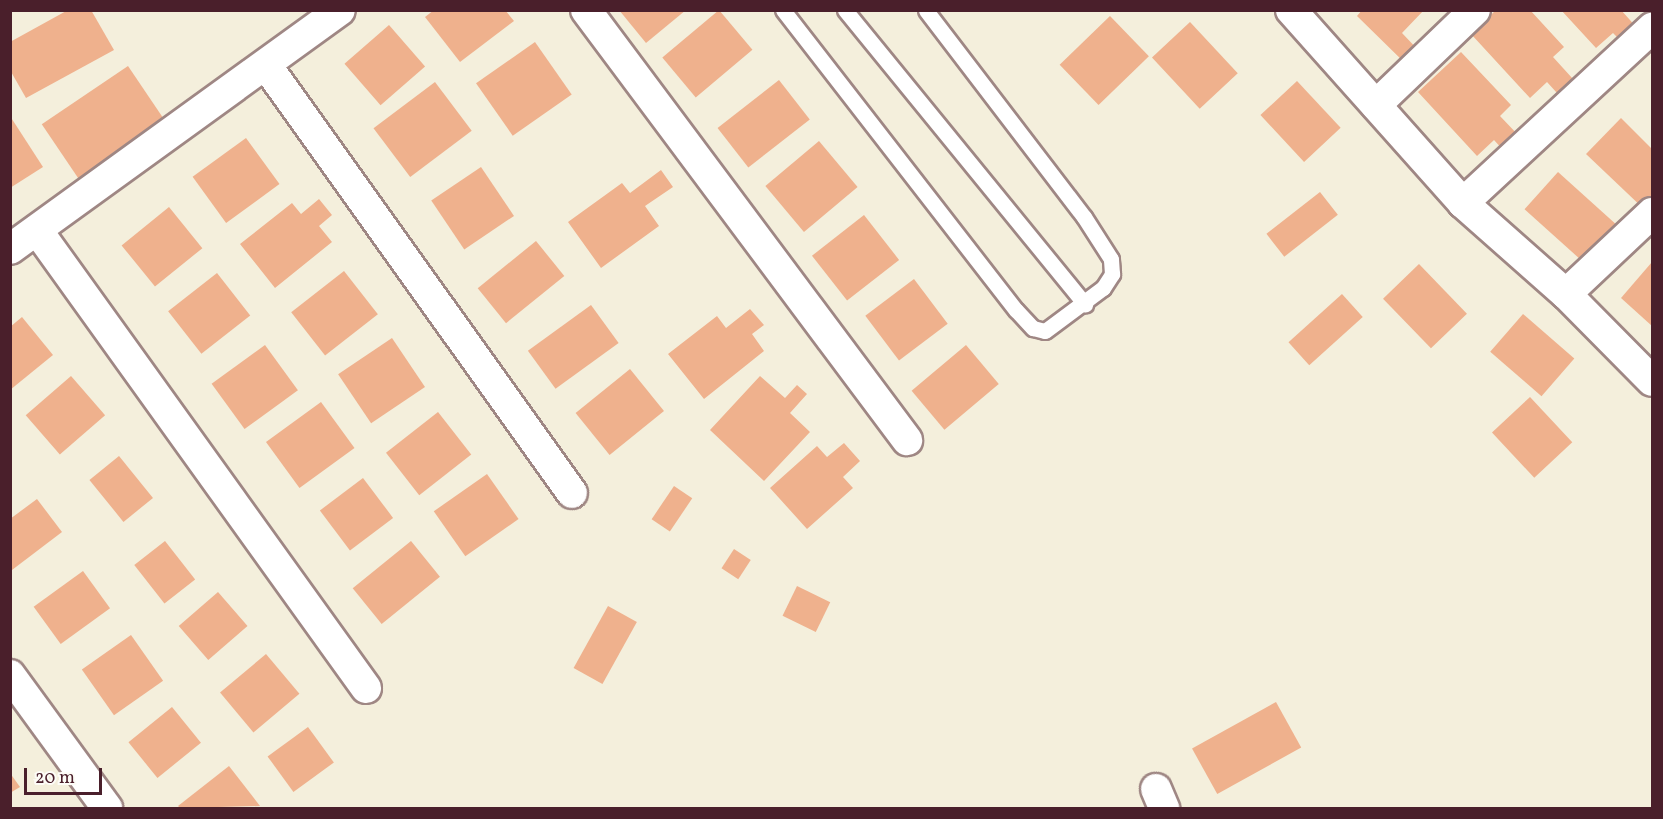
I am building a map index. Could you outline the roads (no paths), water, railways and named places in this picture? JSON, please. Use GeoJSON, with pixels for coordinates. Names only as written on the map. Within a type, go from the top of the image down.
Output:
{"type":"FeatureCollection","features":[{"type":"Feature","properties":{"kind":"street"},"geometry":{"type":"LineString","coordinates":[[10,249],[340,10]]}},
{"type":"Feature","properties":{"kind":"street"},"geometry":{"type":"LineString","coordinates":[[586,10],[907,440]]}},
{"type":"Feature","properties":{"kind":"street"},"geometry":{"type":"LineString","coordinates":[[1291,10],[1463,203],[1566,294],[1653,381]]}},
{"type":"Feature","properties":{"kind":"street"},"geometry":{"type":"LineString","coordinates":[[1376,105],[1475,10]]}},
{"type":"Feature","properties":{"kind":"street"},"geometry":{"type":"LineString","coordinates":[[1463,203],[1653,28]]}},
{"type":"Feature","properties":{"kind":"street"},"geometry":{"type":"LineString","coordinates":[[266,65],[572,493]]}},
{"type":"Feature","properties":{"kind":"street"},"geometry":{"type":"LineString","coordinates":[[1566,294],[1653,213]]}},
{"type":"Feature","properties":{"kind":"street"},"geometry":{"type":"LineString","coordinates":[[37,230],[366,688]]}},
{"type":"Feature","properties":{"kind":"street"},"geometry":{"type":"LineString","coordinates":[[10,675],[107,808]]}},
{"type":"Feature","properties":{"kind":"lane"},"geometry":{"type":"LineString","coordinates":[[783,10],[1033,328],[1045,331],[1085,304],[1112,274],[1111,259],[1084,217],[926,10]]}},
{"type":"Feature","properties":{"kind":"lane"},"geometry":{"type":"LineString","coordinates":[[845,10],[1085,304]]}}]}
